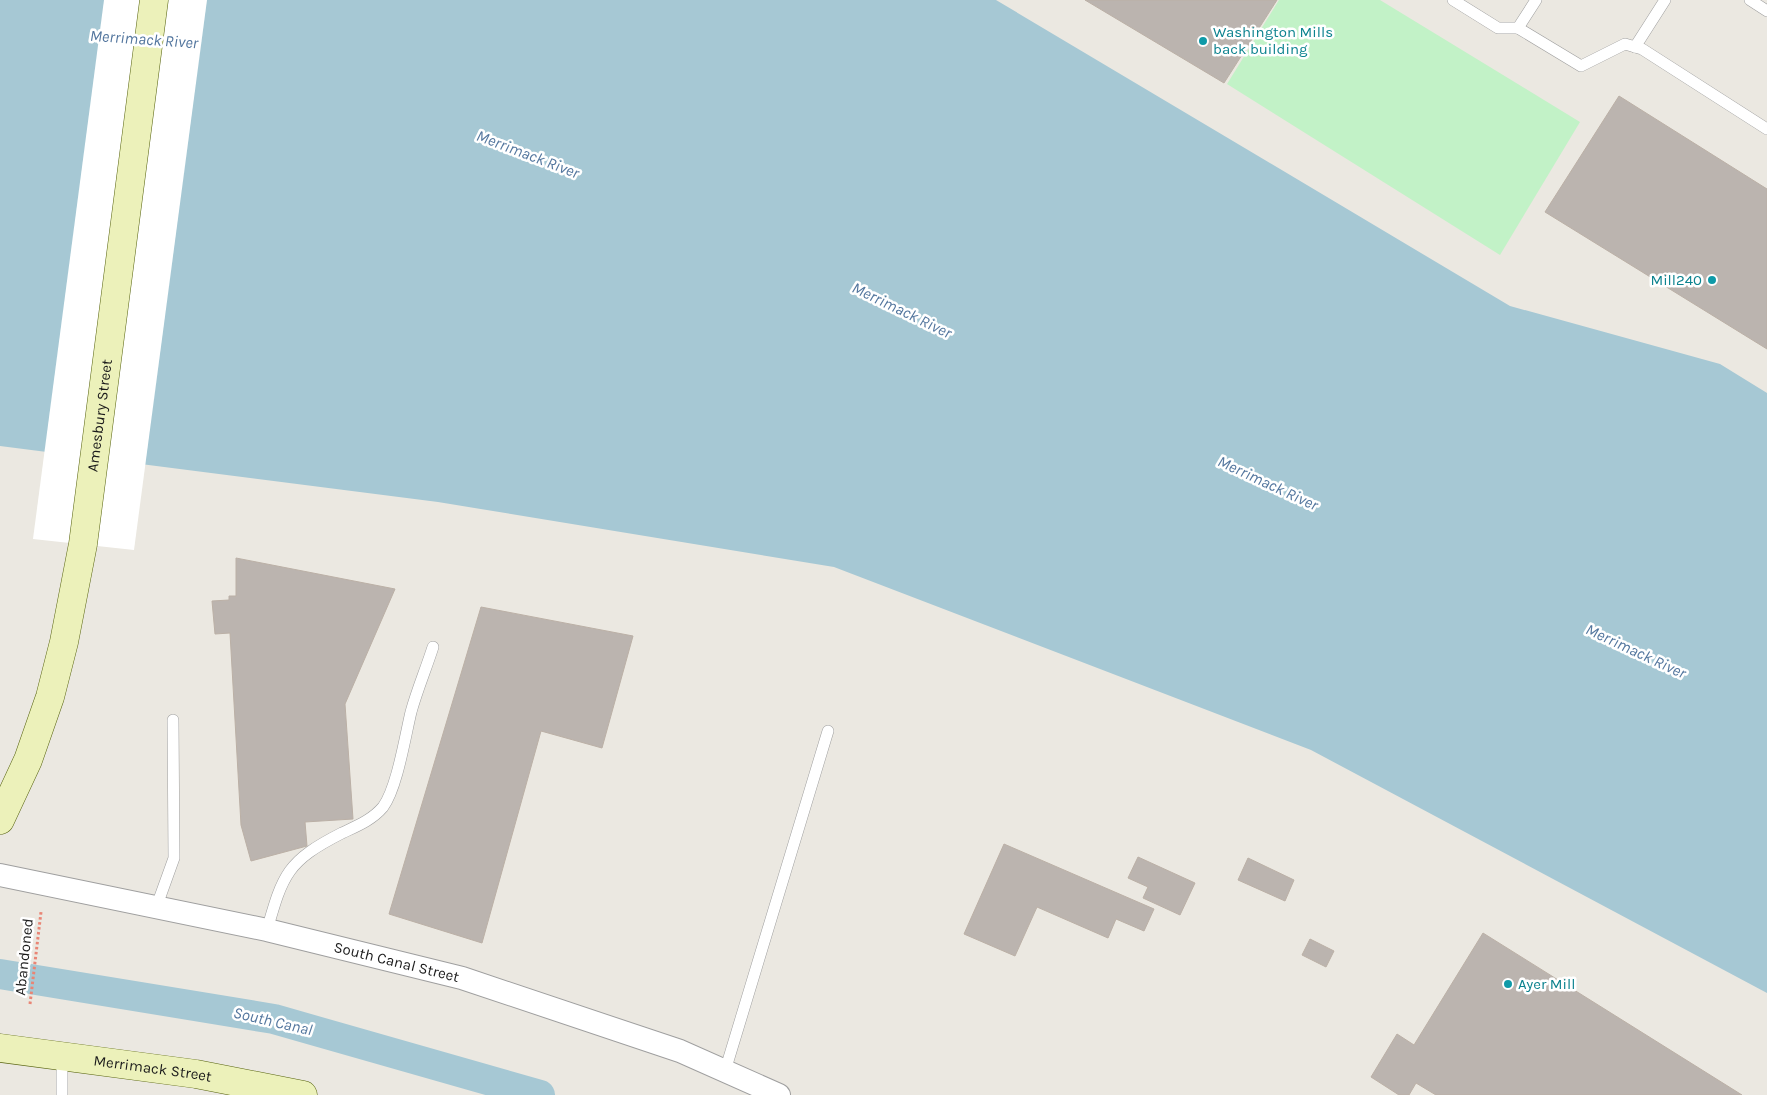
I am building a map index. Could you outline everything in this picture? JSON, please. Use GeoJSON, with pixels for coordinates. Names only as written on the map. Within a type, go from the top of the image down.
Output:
{"type":"FeatureCollection","features":[{"type":"Feature","properties":{"kind":"main road","name":"Amesbury Street"},"geometry":{"type":"LineString","coordinates":[[0,820],[28,760],[50,697],[64,642],[83,544],[154,0]]}},
{"type":"Feature","properties":{"kind":"main road","name":"Merrimack Street"},"geometry":{"type":"LineString","coordinates":[[0,1048],[196,1074],[290,1094]]}},
{"type":"Feature","properties":{"kind":"street","name":"South Canal Street"},"geometry":{"type":"LineString","coordinates":[[0,875],[267,930],[462,978],[680,1051],[779,1095]]}},
{"type":"Feature","properties":{"kind":"lane"},"geometry":{"type":"LineString","coordinates":[[1453,0],[1498,28],[1518,28],[1581,66],[1625,44],[1642,49],[1767,129]]}},
{"type":"Feature","properties":{"kind":"lane"},"geometry":{"type":"LineString","coordinates":[[1518,28],[1536,0]]}},
{"type":"Feature","properties":{"kind":"lane"},"geometry":{"type":"LineString","coordinates":[[1635,47],[1665,0]]}},
{"type":"Feature","properties":{"kind":"lane"},"geometry":{"type":"LineString","coordinates":[[1750,0],[1767,11]]}},
{"type":"Feature","properties":{"kind":"lane"},"geometry":{"type":"LineString","coordinates":[[267,930],[284,877],[299,860],[318,846],[374,817],[384,805],[391,790],[412,710],[433,647]]}},
{"type":"Feature","properties":{"kind":"lane"},"geometry":{"type":"LineString","coordinates":[[156,908],[174,858],[173,720]]}},
{"type":"Feature","properties":{"kind":"lane"},"geometry":{"type":"LineString","coordinates":[[725,1071],[828,732]]}},
{"type":"Feature","properties":{"kind":"lane"},"geometry":{"type":"LineString","coordinates":[[62,1056],[62,1095]]}},
{"type":"Feature","properties":{"kind":"path","name":"Abandoned"},"geometry":{"type":"LineString","coordinates":[[30,1004],[41,912]]}},
{"type":"Feature","properties":{"kind":"green space"},"geometry":{"type":"Polygon","coordinates":[[[1279,0],[1380,0],[1580,122],[1500,255],[1227,84],[1279,0]]]}},
{"type":"Feature","properties":{"kind":"water","name":"Merrimack River"},"geometry":{"type":"Polygon","coordinates":[[[0,0],[996,0],[1510,306],[1720,364],[1767,393],[1767,993],[1311,750],[834,567],[438,502],[0,446],[0,0]]]}},
{"type":"Feature","properties":{"kind":"pier"},"geometry":{"type":"Polygon","coordinates":[[[104,0],[207,0],[134,550],[33,539],[104,0]]]}},
{"type":"Feature","properties":{"kind":"building","name":"Washington Mills back building"},"geometry":{"type":"Polygon","coordinates":[[[1085,0],[1277,0],[1224,83],[1085,0]]]}},
{"type":"Feature","properties":{"kind":"building","name":"Mill240"},"geometry":{"type":"Polygon","coordinates":[[[1619,96],[1767,189],[1767,349],[1545,212],[1619,96]]]}},
{"type":"Feature","properties":{"kind":"building"},"geometry":{"type":"Polygon","coordinates":[[[236,558],[395,589],[345,704],[353,819],[305,822],[307,846],[251,861],[241,825],[230,633],[215,634],[212,601],[229,600],[229,596],[236,596],[236,558]]]}},
{"type":"Feature","properties":{"kind":"building"},"geometry":{"type":"Polygon","coordinates":[[[481,607],[633,636],[602,748],[541,731],[482,943],[389,914],[481,607]]]}},
{"type":"Feature","properties":{"kind":"building"},"geometry":{"type":"Polygon","coordinates":[[[1004,844],[1154,909],[1144,931],[1116,919],[1108,938],[1037,907],[1015,956],[964,934],[1004,844]]]}},
{"type":"Feature","properties":{"kind":"building"},"geometry":{"type":"Polygon","coordinates":[[[1138,857],[1195,883],[1180,915],[1143,898],[1148,887],[1128,878],[1138,857]]]}},
{"type":"Feature","properties":{"kind":"building"},"geometry":{"type":"Polygon","coordinates":[[[1248,858],[1294,880],[1285,901],[1238,880],[1248,858]]]}},
{"type":"Feature","properties":{"kind":"building","name":"Ayer Mill"},"geometry":{"type":"Polygon","coordinates":[[[1483,933],[1742,1095],[1436,1095],[1416,1083],[1409,1095],[1399,1095],[1371,1077],[1397,1034],[1414,1045],[1483,933]]]}},
{"type":"Feature","properties":{"kind":"building"},"geometry":{"type":"Polygon","coordinates":[[[1310,939],[1334,951],[1326,967],[1302,955],[1310,939]]]}},
{"type":"Feature","properties":{"kind":"waterway","name":"South Canal"},"geometry":{"type":"LineString","coordinates":[[0,974],[274,1019],[540,1095]]}},
{"type":"Feature","properties":{"kind":"place","name":"Washington Mills back building"},"geometry":{"type":"Point","coordinates":[1203,41]}},
{"type":"Feature","properties":{"kind":"place","name":"Mill240"},"geometry":{"type":"Point","coordinates":[1712,280]}},
{"type":"Feature","properties":{"kind":"place","name":"Ayer Mill"},"geometry":{"type":"Point","coordinates":[1508,984]}}]}
